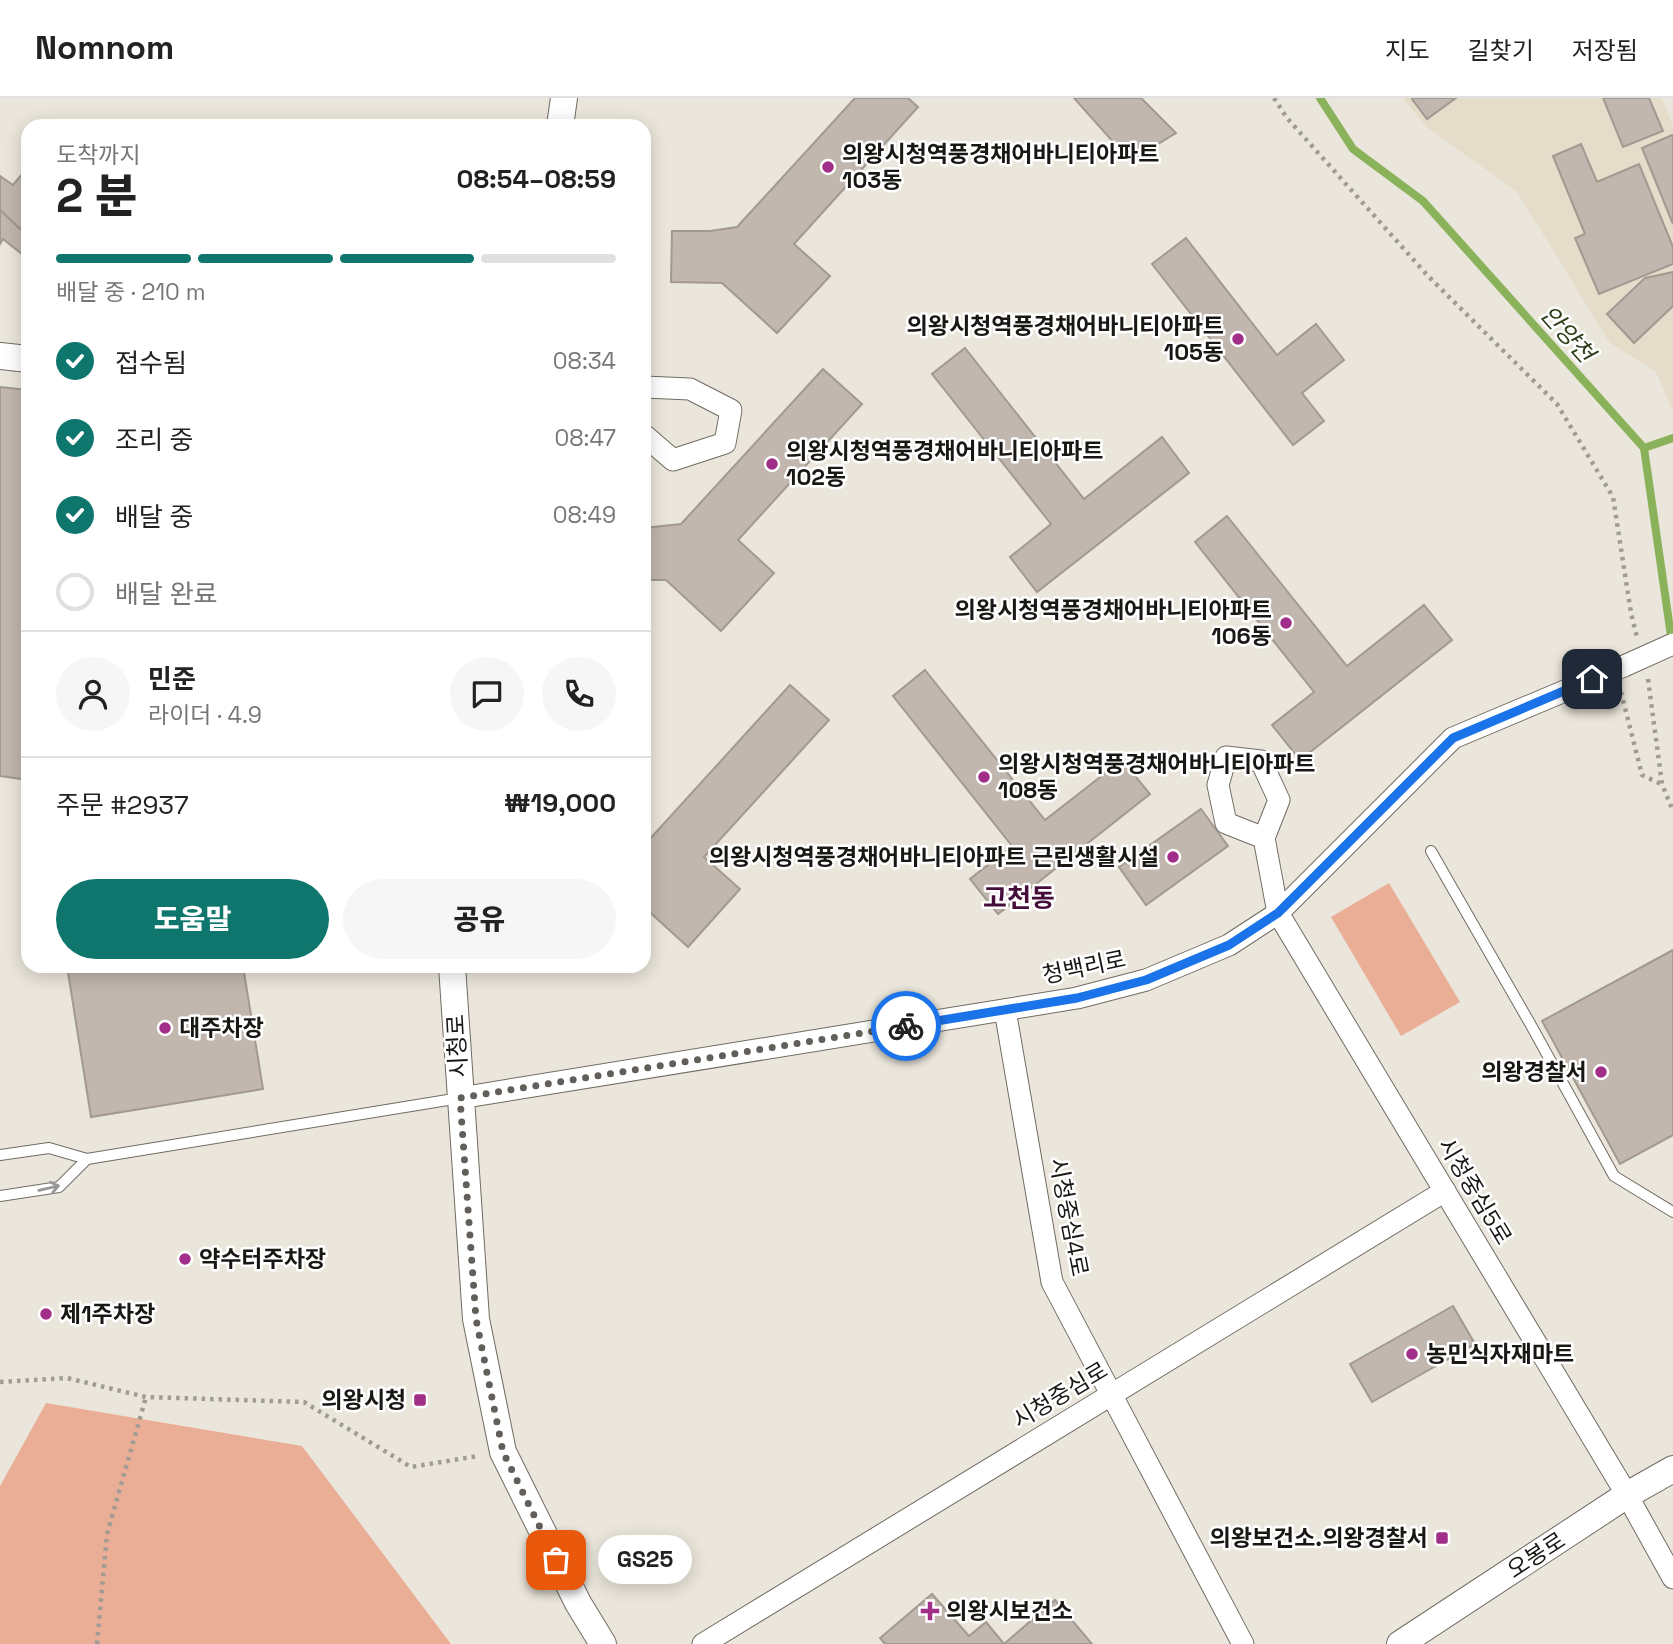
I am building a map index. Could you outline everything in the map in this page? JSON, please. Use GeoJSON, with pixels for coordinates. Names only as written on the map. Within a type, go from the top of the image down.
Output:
{"type":"FeatureCollection","features":[{"type":"Feature","properties":{"kind":"street"},"geometry":{"type":"LineString","coordinates":[[561,119],[564,98]]}},
{"type":"Feature","properties":{"kind":"street"},"geometry":{"type":"LineString","coordinates":[[0,356],[21,358]]}},
{"type":"Feature","properties":{"kind":"street"},"geometry":{"type":"LineString","coordinates":[[651,387],[690,389],[731,410],[725,443],[673,460],[651,441]]}},
{"type":"Feature","properties":{"kind":"street","name":"청백리로"},"geometry":{"type":"LineString","coordinates":[[460,1098],[1077,998],[1146,980],[1229,945],[1278,913],[1453,738],[1673,644]]}},
{"type":"Feature","properties":{"kind":"street"},"geometry":{"type":"LineString","coordinates":[[1264,838],[1278,913]]}},
{"type":"Feature","properties":{"kind":"street","name":"시청중심5로"},"geometry":{"type":"LineString","coordinates":[[1278,913],[1673,1578]]}},
{"type":"Feature","properties":{"kind":"street","name":"시청로"},"geometry":{"type":"LineString","coordinates":[[452,973],[476,1319],[503,1452],[578,1603],[603,1644]]}},
{"type":"Feature","properties":{"kind":"street","name":"시청중심4로"},"geometry":{"type":"LineString","coordinates":[[1005,1010],[1052,1282],[1243,1644]]}},
{"type":"Feature","properties":{"kind":"street","name":"시청중심로"},"geometry":{"type":"LineString","coordinates":[[703,1644],[1445,1191]]}},
{"type":"Feature","properties":{"kind":"street","name":"오봉로"},"geometry":{"type":"LineString","coordinates":[[1400,1644],[1626,1495],[1673,1469]]}},
{"type":"Feature","properties":{"kind":"lane"},"geometry":{"type":"LineString","coordinates":[[1432,851],[1614,1176],[1673,1212]]}},
{"type":"Feature","properties":{"kind":"lane"},"geometry":{"type":"LineString","coordinates":[[0,1155],[49,1147],[87,1159],[460,1098]]}},
{"type":"Feature","properties":{"kind":"lane"},"geometry":{"type":"LineString","coordinates":[[0,1196],[59,1187],[87,1159]]}},
{"type":"Feature","properties":{"kind":"path"},"geometry":{"type":"LineString","coordinates":[[1274,98],[1287,118],[1428,276],[1557,404],[1613,497],[1631,614],[1640,648]]}},
{"type":"Feature","properties":{"kind":"path"},"geometry":{"type":"LineString","coordinates":[[1619,667],[1642,775],[1662,784]]}},
{"type":"Feature","properties":{"kind":"path"},"geometry":{"type":"LineString","coordinates":[[1646,671],[1662,784],[1673,811]]}},
{"type":"Feature","properties":{"kind":"path"},"geometry":{"type":"LineString","coordinates":[[0,1382],[67,1378],[146,1397],[304,1402],[411,1467],[503,1452]]}},
{"type":"Feature","properties":{"kind":"path"},"geometry":{"type":"LineString","coordinates":[[97,1644],[107,1534],[146,1397]]}},
{"type":"Feature","properties":{"kind":"shaded area"},"geometry":{"type":"Polygon","coordinates":[[[1403,98],[1661,98],[1673,125],[1673,413],[1656,372],[1610,343],[1517,192],[1425,126],[1403,98]]]}},
{"type":"Feature","properties":{"kind":"shaded area"},"geometry":{"type":"Polygon","coordinates":[[[1389,883],[1460,1002],[1401,1036],[1331,917],[1389,883]]]}},
{"type":"Feature","properties":{"kind":"shaded area"},"geometry":{"type":"Polygon","coordinates":[[[46,1403],[302,1446],[451,1644],[0,1644],[0,1486],[46,1403]]]}},
{"type":"Feature","properties":{"kind":"building","name":"의왕시청역풍경채어바니티아파트 103동"},"geometry":{"type":"Polygon","coordinates":[[[855,98],[908,98],[918,107],[794,244],[830,276],[777,333],[722,283],[671,282],[672,231],[710,231],[737,227],[855,98]]]}},
{"type":"Feature","properties":{"kind":"building"},"geometry":{"type":"Polygon","coordinates":[[[1074,98],[1141,98],[1176,133],[1130,161],[1074,98]]]}},
{"type":"Feature","properties":{"kind":"building"},"geometry":{"type":"Polygon","coordinates":[[[1413,98],[1456,98],[1427,119],[1413,98]]]}},
{"type":"Feature","properties":{"kind":"building"},"geometry":{"type":"Polygon","coordinates":[[[1603,98],[1649,98],[1663,131],[1623,147],[1603,98]]]}},
{"type":"Feature","properties":{"kind":"building"},"geometry":{"type":"Polygon","coordinates":[[[1672,135],[1673,137],[1673,224],[1642,148],[1672,135]]]}},
{"type":"Feature","properties":{"kind":"building"},"geometry":{"type":"Polygon","coordinates":[[[1581,144],[1597,182],[1639,164],[1673,247],[1673,264],[1599,294],[1575,238],[1585,234],[1553,156],[1581,144]]]}},
{"type":"Feature","properties":{"kind":"building"},"geometry":{"type":"Polygon","coordinates":[[[21,175],[20,229],[0,210],[0,176],[13,185],[21,175]]]}},
{"type":"Feature","properties":{"kind":"building"},"geometry":{"type":"Polygon","coordinates":[[[0,210],[21,228],[21,253],[3,239],[0,244],[0,210]]]}},
{"type":"Feature","properties":{"kind":"building","name":"의왕시청역풍경채어바니티아파트 105동"},"geometry":{"type":"Polygon","coordinates":[[[1186,238],[1277,355],[1316,324],[1344,360],[1302,393],[1324,421],[1293,445],[1152,264],[1186,238]]]}},
{"type":"Feature","properties":{"kind":"building"},"geometry":{"type":"Polygon","coordinates":[[[1673,272],[1673,306],[1634,343],[1607,314],[1645,278],[1673,272]]]}},
{"type":"Feature","properties":{"kind":"building"},"geometry":{"type":"Polygon","coordinates":[[[965,348],[1084,499],[1162,437],[1189,473],[1037,592],[1010,557],[1051,524],[932,374],[965,348]]]}},
{"type":"Feature","properties":{"kind":"building","name":"의왕시청역풍경채어바니티아파트 102동"},"geometry":{"type":"Polygon","coordinates":[[[823,369],[862,404],[738,540],[774,573],[721,631],[666,580],[651,580],[651,527],[681,524],[823,369]]]}},
{"type":"Feature","properties":{"kind":"building"},"geometry":{"type":"Polygon","coordinates":[[[0,387],[21,389],[21,779],[0,776],[0,387]]]}},
{"type":"Feature","properties":{"kind":"building","name":"의왕시청역풍경채어바니티아파트 106동"},"geometry":{"type":"Polygon","coordinates":[[[1227,516],[1347,666],[1424,605],[1452,640],[1300,760],[1272,725],[1314,692],[1195,542],[1227,516]]]}},
{"type":"Feature","properties":{"kind":"building","name":"의왕시청역풍경채어바니티아파트 108동"},"geometry":{"type":"Polygon","coordinates":[[[925,670],[1045,820],[1122,760],[1150,794],[998,914],[970,879],[1012,846],[893,696],[925,670]]]}},
{"type":"Feature","properties":{"kind":"building"},"geometry":{"type":"Polygon","coordinates":[[[790,685],[829,720],[704,857],[740,889],[688,947],[651,913],[651,838],[790,685]]]}},
{"type":"Feature","properties":{"kind":"building","name":"의왕시청역풍경채어바니티아파트 근린생활시설"},"geometry":{"type":"Polygon","coordinates":[[[1201,809],[1228,846],[1146,905],[1119,867],[1201,809]]]}},
{"type":"Feature","properties":{"kind":"building"},"geometry":{"type":"Polygon","coordinates":[[[1673,950],[1673,1135],[1620,1164],[1542,1021],[1673,950]]]}},
{"type":"Feature","properties":{"kind":"building","name":"대주차장"},"geometry":{"type":"Polygon","coordinates":[[[68,973],[244,973],[263,1089],[91,1117],[68,973]]]}},
{"type":"Feature","properties":{"kind":"building","name":"농민식자재마트"},"geometry":{"type":"Polygon","coordinates":[[[1453,1306],[1475,1344],[1372,1402],[1350,1364],[1453,1306]]]}},
{"type":"Feature","properties":{"kind":"building","name":"의왕시보건소"},"geometry":{"type":"Polygon","coordinates":[[[932,1594],[969,1636],[986,1622],[1004,1644],[885,1644],[880,1638],[932,1594]]]}},
{"type":"Feature","properties":{"kind":"building"},"geometry":{"type":"Polygon","coordinates":[[[1055,1600],[1092,1644],[1004,1644],[1055,1600]]]}},
{"type":"Feature","properties":{"kind":"waterway","name":"안양천"},"geometry":{"type":"LineString","coordinates":[[1320,98],[1353,149],[1423,201],[1644,448],[1672,643]]}},
{"type":"Feature","properties":{"kind":"waterway"},"geometry":{"type":"LineString","coordinates":[[1644,448],[1673,438]]}},
{"type":"Feature","properties":{"kind":"way so far"},"geometry":{"type":"LineString","coordinates":[[556,1560],[503,1452],[476,1319],[460,1098],[906,1026]]}},
{"type":"Feature","properties":{"kind":"place","name":"의왕시청역풍경채어바니티아파트 103동"},"geometry":{"type":"Point","coordinates":[828,167]}},
{"type":"Feature","properties":{"kind":"place","name":"의왕시청역풍경채어바니티아파트 105동"},"geometry":{"type":"Point","coordinates":[1238,339]}},
{"type":"Feature","properties":{"kind":"place","name":"의왕시청역풍경채어바니티아파트 102동"},"geometry":{"type":"Point","coordinates":[772,464]}},
{"type":"Feature","properties":{"kind":"place","name":"의왕시청역풍경채어바니티아파트 106동"},"geometry":{"type":"Point","coordinates":[1286,623]}},
{"type":"Feature","properties":{"kind":"place","name":"의왕시청역풍경채어바니티아파트 108동"},"geometry":{"type":"Point","coordinates":[984,777]}},
{"type":"Feature","properties":{"kind":"place","name":"의왕시청역풍경채어바니티아파트 근린생활시설"},"geometry":{"type":"Point","coordinates":[1173,857]}},
{"type":"Feature","properties":{"kind":"place","name":"대주차장"},"geometry":{"type":"Point","coordinates":[165,1028]}},
{"type":"Feature","properties":{"kind":"place","name":"의왕경찰서"},"geometry":{"type":"Point","coordinates":[1601,1072]}},
{"type":"Feature","properties":{"kind":"place","name":"약수터주차장"},"geometry":{"type":"Point","coordinates":[185,1259]}},
{"type":"Feature","properties":{"kind":"place","name":"제1주차장"},"geometry":{"type":"Point","coordinates":[46,1314]}},
{"type":"Feature","properties":{"kind":"place","name":"농민식자재마트"},"geometry":{"type":"Point","coordinates":[1412,1354]}},
{"type":"Feature","properties":{"kind":"place","name":"의왕시청"},"geometry":{"type":"Point","coordinates":[420,1400]}},
{"type":"Feature","properties":{"kind":"place","name":"의왕보건소.의왕경찰서"},"geometry":{"type":"Point","coordinates":[1442,1538]}},
{"type":"Feature","properties":{"kind":"place","name":"GS25"},"geometry":{"type":"Point","coordinates":[556,1560]}},
{"type":"Feature","properties":{"kind":"place","name":"의왕시보건소"},"geometry":{"type":"Point","coordinates":[930,1611]}},
{"type":"Feature","properties":{"kind":"district","name":"고천동"},"geometry":{"type":"Point","coordinates":[1019,898]}},
{"type":"Feature","properties":{"kind":"route"},"geometry":{"type":"LineString","coordinates":[[906,1026],[1077,998],[1146,980],[1229,945],[1278,913],[1453,738],[1592,679]]}}]}
